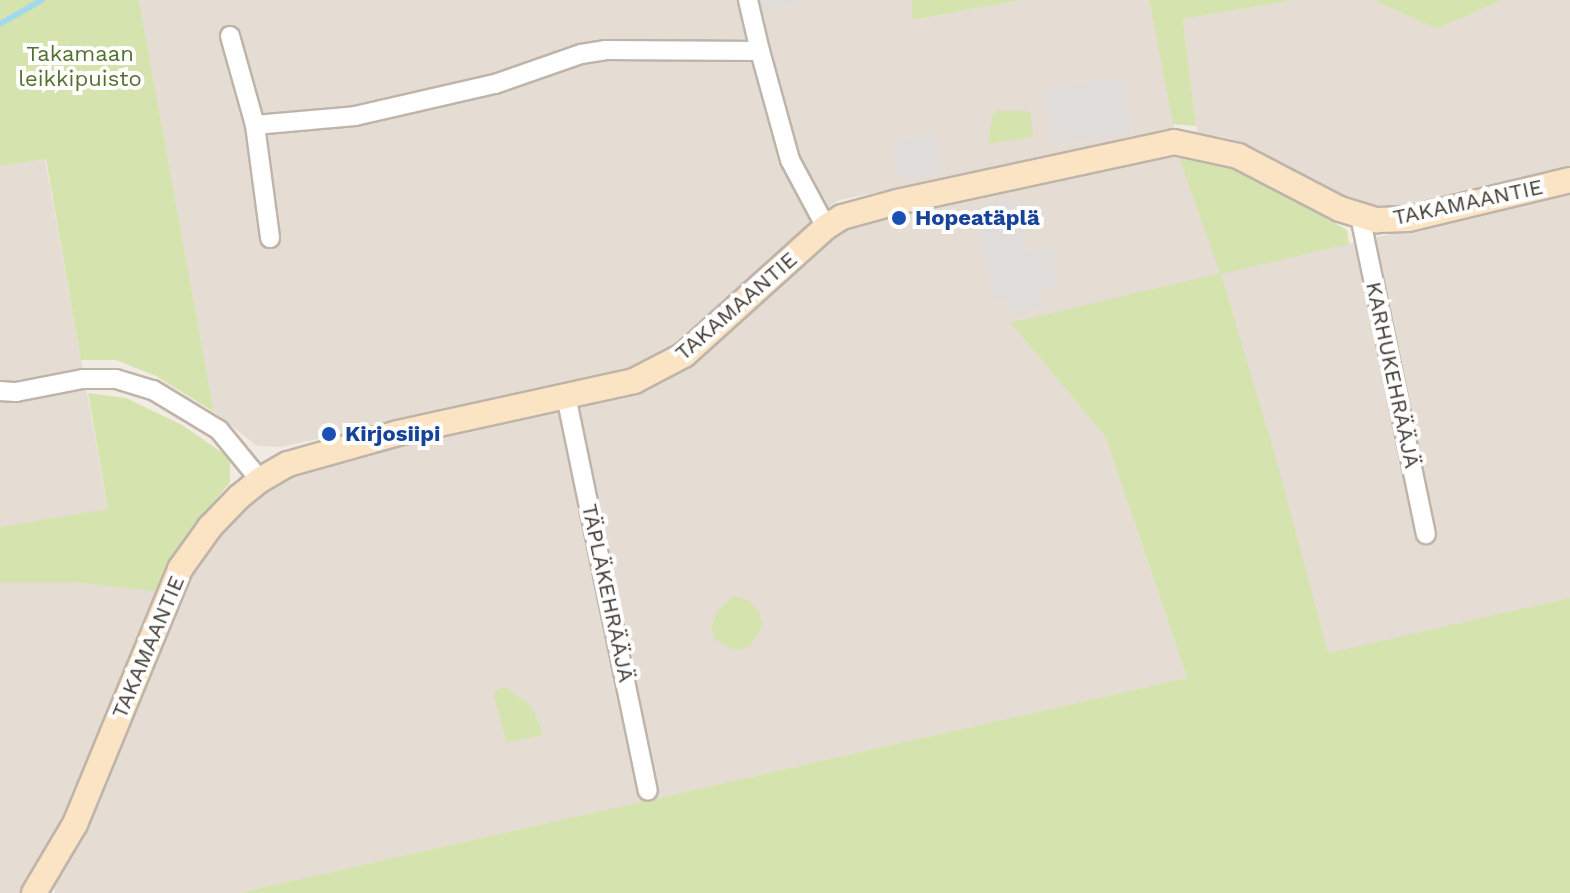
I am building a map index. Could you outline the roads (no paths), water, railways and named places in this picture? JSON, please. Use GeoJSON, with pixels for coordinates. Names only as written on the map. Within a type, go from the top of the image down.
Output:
{"type":"FeatureCollection","features":[{"type":"Feature","properties":{"kind":"street"},"geometry":{"type":"LineString","coordinates":[[748,0],[790,160],[826,227]]}},
{"type":"Feature","properties":{"kind":"street"},"geometry":{"type":"LineString","coordinates":[[230,36],[255,125],[270,238]]}},
{"type":"Feature","properties":{"kind":"street"},"geometry":{"type":"LineString","coordinates":[[255,125],[355,116],[495,84],[581,54],[605,50],[760,51]]}},
{"type":"Feature","properties":{"kind":"street","name":"TAKAMAANTIE"},"geometry":{"type":"LineString","coordinates":[[34,893],[75,824],[180,569],[210,527],[260,480],[305,457],[634,381],[684,355],[826,227],[842,217],[897,202],[1174,142],[1238,156],[1316,198],[1360,216],[1408,219],[1570,180]]}},
{"type":"Feature","properties":{"kind":"street","name":"KARHUKEHRÄÄJÄ"},"geometry":{"type":"LineString","coordinates":[[1360,216],[1426,534]]}},
{"type":"Feature","properties":{"kind":"street"},"geometry":{"type":"LineString","coordinates":[[0,391],[16,392],[83,379],[116,379],[153,390],[219,430],[260,480]]}},
{"type":"Feature","properties":{"kind":"street","name":"TÄPLÄKEHRÄÄJÄ"},"geometry":{"type":"LineString","coordinates":[[566,396],[648,791]]}},
{"type":"Feature","properties":{"kind":"waterway"},"geometry":{"type":"LineString","coordinates":[[0,24],[42,0]]}},
{"type":"Feature","properties":{"kind":"place","name":"Hopeatäplä"},"geometry":{"type":"Point","coordinates":[899,218]}},
{"type":"Feature","properties":{"kind":"place","name":"Kirjosiipi"},"geometry":{"type":"Point","coordinates":[329,434]}},
{"type":"Feature","properties":{"kind":"park label","name":"Takamaan leikkipuisto"},"geometry":{"type":"Point","coordinates":[80,66]}}]}
